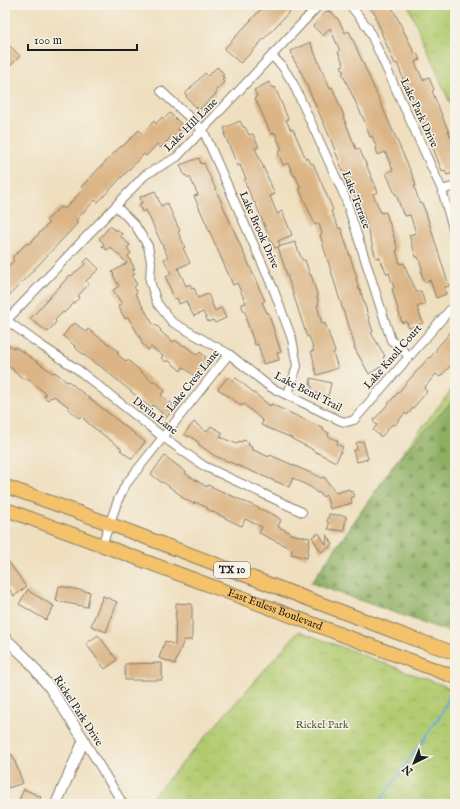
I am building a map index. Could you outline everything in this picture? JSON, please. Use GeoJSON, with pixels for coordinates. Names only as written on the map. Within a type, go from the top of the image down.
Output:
{"type":"FeatureCollection","features":[{"type":"Feature","properties":{"kind":"main road","name":"East Euless Boulevard"},"geometry":{"type":"LineString","coordinates":[[5,486],[455,653]]}},
{"type":"Feature","properties":{"kind":"main road","name":"East Euless Boulevard"},"geometry":{"type":"LineString","coordinates":[[5,509],[455,677]]}},
{"type":"Feature","properties":{"kind":"street","name":"Lake Hill Lane"},"geometry":{"type":"LineString","coordinates":[[6,321],[145,175],[177,157],[319,5]]}},
{"type":"Feature","properties":{"kind":"street","name":"Lake Park Drive"},"geometry":{"type":"LineString","coordinates":[[350,5],[368,28],[442,190],[455,236]]}},
{"type":"Feature","properties":{"kind":"street","name":"Lake Terrace"},"geometry":{"type":"LineString","coordinates":[[272,56],[282,66],[293,83],[345,197],[391,340],[409,356]]}},
{"type":"Feature","properties":{"kind":"street","name":"Lake Brook Drive"},"geometry":{"type":"LineString","coordinates":[[161,91],[203,130],[273,288],[292,339],[297,366],[288,394]]}},
{"type":"Feature","properties":{"kind":"street"},"geometry":{"type":"LineString","coordinates":[[442,190],[455,186]]}},
{"type":"Feature","properties":{"kind":"street","name":"Lake Bend Trail"},"geometry":{"type":"LineString","coordinates":[[116,206],[135,225],[148,246],[151,262],[150,281],[157,303],[172,322],[229,354],[270,387],[288,394],[341,421],[347,422]]}},
{"type":"Feature","properties":{"kind":"street","name":"Lake Knoll Court"},"geometry":{"type":"LineString","coordinates":[[347,422],[354,420],[455,304]]}},
{"type":"Feature","properties":{"kind":"street","name":"Devin Lane"},"geometry":{"type":"LineString","coordinates":[[6,321],[77,369],[163,437],[204,466],[302,512]]}},
{"type":"Feature","properties":{"kind":"street","name":"Lake Crest Lane"},"geometry":{"type":"LineString","coordinates":[[102,545],[118,500],[126,484],[229,354]]}},
{"type":"Feature","properties":{"kind":"street","name":"Rickel Park Drive"},"geometry":{"type":"LineString","coordinates":[[5,638],[27,659],[50,688],[123,804]]}},
{"type":"Feature","properties":{"kind":"street"},"geometry":{"type":"LineString","coordinates":[[56,804],[84,740]]}},
{"type":"Feature","properties":{"kind":"green space"},"geometry":{"type":"Polygon","coordinates":[[[408,5],[455,5],[455,115],[408,5]]]}},
{"type":"Feature","properties":{"kind":"green space"},"geometry":{"type":"Polygon","coordinates":[[[455,385],[455,398],[395,463],[455,385]]]}},
{"type":"Feature","properties":{"kind":"green space"},"geometry":{"type":"Polygon","coordinates":[[[455,398],[455,634],[311,583],[395,463],[455,398]]]}},
{"type":"Feature","properties":{"kind":"green space","name":"Rickel Park"},"geometry":{"type":"Polygon","coordinates":[[[299,631],[455,690],[455,804],[146,804],[299,631]]]}},
{"type":"Feature","properties":{"kind":"building"},"geometry":{"type":"Polygon","coordinates":[[[265,5],[288,5],[292,9],[240,63],[224,49],[265,5]]]}},
{"type":"Feature","properties":{"kind":"building"},"geometry":{"type":"Polygon","coordinates":[[[367,5],[391,5],[415,54],[417,53],[420,60],[415,62],[423,80],[429,77],[434,90],[432,91],[452,140],[453,139],[455,143],[455,172],[447,175],[445,170],[442,171],[426,130],[424,131],[408,94],[397,63],[395,64],[381,32],[375,17],[377,16],[367,5]]]}},
{"type":"Feature","properties":{"kind":"building"},"geometry":{"type":"Polygon","coordinates":[[[327,11],[330,11],[338,19],[345,33],[349,31],[414,179],[416,186],[414,186],[420,204],[422,203],[426,213],[449,286],[445,287],[446,294],[436,298],[430,280],[424,282],[421,272],[422,268],[418,257],[416,257],[409,235],[416,233],[410,215],[405,216],[404,213],[403,214],[386,173],[393,170],[385,152],[378,155],[372,136],[370,137],[364,120],[342,73],[344,72],[341,66],[344,65],[338,52],[340,51],[330,28],[323,36],[313,26],[327,11]]]}},
{"type":"Feature","properties":{"kind":"building"},"geometry":{"type":"Polygon","coordinates":[[[310,42],[330,88],[332,87],[356,149],[359,148],[378,192],[373,194],[381,213],[386,212],[398,250],[396,251],[400,264],[404,263],[416,292],[421,291],[425,304],[417,307],[423,323],[409,328],[406,321],[402,323],[389,273],[387,274],[379,257],[376,258],[362,210],[343,171],[301,72],[292,57],[291,51],[310,42]]]}},
{"type":"Feature","properties":{"kind":"building"},"geometry":{"type":"Polygon","coordinates":[[[9,45],[20,56],[5,71],[5,49],[9,45]]]}},
{"type":"Feature","properties":{"kind":"building"},"geometry":{"type":"Polygon","coordinates":[[[217,67],[224,74],[222,76],[224,77],[222,80],[224,82],[215,91],[217,93],[199,110],[186,97],[187,96],[185,94],[205,73],[208,76],[217,67]]]}},
{"type":"Feature","properties":{"kind":"building"},"geometry":{"type":"Polygon","coordinates":[[[269,82],[272,88],[275,87],[288,119],[286,120],[291,130],[293,129],[306,159],[308,158],[311,164],[313,163],[333,210],[331,211],[339,229],[341,228],[373,332],[371,333],[385,356],[383,357],[387,363],[369,374],[354,347],[347,319],[320,235],[322,234],[319,223],[315,225],[299,188],[301,188],[288,163],[283,165],[278,152],[282,150],[275,133],[271,134],[255,98],[257,96],[254,90],[269,82]]]}},
{"type":"Feature","properties":{"kind":"building"},"geometry":{"type":"Polygon","coordinates":[[[170,113],[182,125],[178,130],[180,132],[174,137],[172,136],[161,148],[157,144],[146,156],[144,154],[98,202],[95,200],[76,220],[78,222],[76,223],[77,224],[5,300],[5,270],[14,260],[12,258],[27,243],[29,244],[49,223],[46,221],[59,208],[62,207],[65,209],[83,189],[81,187],[121,146],[122,147],[139,130],[142,134],[154,121],[156,124],[162,117],[164,119],[170,113]]]}},
{"type":"Feature","properties":{"kind":"building"},"geometry":{"type":"Polygon","coordinates":[[[240,121],[249,135],[253,134],[259,147],[255,148],[275,194],[270,196],[277,214],[282,211],[292,235],[278,241],[280,246],[275,248],[244,180],[246,179],[240,165],[238,166],[224,134],[226,133],[224,128],[240,121]]]}},
{"type":"Feature","properties":{"kind":"building"},"geometry":{"type":"Polygon","coordinates":[[[199,158],[201,164],[204,163],[265,301],[262,302],[267,313],[268,312],[281,352],[277,353],[279,360],[263,364],[258,344],[255,345],[246,319],[248,319],[242,307],[242,304],[246,303],[237,283],[233,285],[194,196],[198,195],[190,177],[188,178],[186,175],[185,176],[180,165],[199,158]]]}},
{"type":"Feature","properties":{"kind":"building"},"geometry":{"type":"Polygon","coordinates":[[[155,191],[161,206],[167,203],[180,231],[178,232],[185,247],[183,248],[190,263],[178,268],[186,286],[190,284],[192,289],[194,288],[198,298],[208,294],[215,311],[221,308],[226,318],[215,323],[213,320],[208,322],[203,312],[194,316],[186,301],[179,304],[177,298],[174,299],[166,277],[171,274],[164,259],[168,257],[146,210],[142,212],[139,204],[142,203],[140,197],[155,191]]]}},
{"type":"Feature","properties":{"kind":"building"},"geometry":{"type":"Polygon","coordinates":[[[110,226],[116,231],[117,229],[122,234],[120,236],[130,245],[127,248],[131,253],[128,256],[135,269],[132,269],[135,274],[132,276],[137,285],[134,287],[137,292],[135,293],[154,326],[156,325],[161,330],[160,331],[173,342],[175,340],[197,355],[200,352],[206,357],[204,359],[209,363],[197,378],[183,367],[181,371],[168,360],[166,362],[161,358],[163,356],[151,347],[148,350],[141,342],[142,341],[128,317],[125,319],[118,306],[122,304],[113,290],[119,286],[112,272],[127,263],[110,247],[107,250],[102,246],[104,244],[99,239],[110,226]]]}},
{"type":"Feature","properties":{"kind":"building"},"geometry":{"type":"Polygon","coordinates":[[[295,242],[302,260],[305,260],[311,275],[318,297],[319,305],[317,305],[322,324],[325,323],[335,352],[333,353],[338,368],[317,375],[311,351],[314,351],[309,336],[307,337],[278,247],[295,242]]]}},
{"type":"Feature","properties":{"kind":"building"},"geometry":{"type":"Polygon","coordinates":[[[88,258],[99,269],[86,281],[89,284],[78,296],[79,298],[55,320],[56,322],[48,332],[30,319],[70,275],[71,276],[85,264],[84,262],[88,258]]]}},
{"type":"Feature","properties":{"kind":"building"},"geometry":{"type":"Polygon","coordinates":[[[75,323],[86,332],[88,329],[108,343],[119,352],[117,354],[127,362],[128,360],[153,382],[154,381],[165,390],[161,395],[175,407],[165,419],[160,415],[162,413],[153,405],[151,408],[99,365],[74,347],[75,346],[63,336],[72,324],[73,325],[75,323]]]}},
{"type":"Feature","properties":{"kind":"building"},"geometry":{"type":"Polygon","coordinates":[[[455,327],[455,361],[440,377],[436,374],[424,388],[427,392],[407,415],[405,413],[394,426],[392,424],[381,437],[373,430],[377,425],[373,421],[429,357],[430,358],[455,327]]]}},
{"type":"Feature","properties":{"kind":"building"},"geometry":{"type":"Polygon","coordinates":[[[9,345],[15,349],[15,347],[53,373],[55,372],[67,382],[68,381],[145,442],[132,459],[81,416],[79,418],[68,409],[69,407],[54,396],[48,400],[44,396],[46,394],[26,377],[24,379],[13,371],[14,370],[5,365],[5,352],[9,345]]]}},
{"type":"Feature","properties":{"kind":"building"},"geometry":{"type":"Polygon","coordinates":[[[228,377],[233,381],[236,378],[270,406],[271,404],[323,428],[323,430],[329,433],[328,436],[338,441],[337,444],[343,447],[336,462],[292,438],[261,425],[263,421],[244,404],[242,406],[218,389],[228,377]]]}},
{"type":"Feature","properties":{"kind":"building"},"geometry":{"type":"Polygon","coordinates":[[[311,378],[331,383],[328,396],[311,392],[311,378]]]}},
{"type":"Feature","properties":{"kind":"building"},"geometry":{"type":"Polygon","coordinates":[[[194,422],[206,432],[211,426],[223,433],[220,437],[237,444],[239,441],[242,442],[243,440],[249,442],[248,445],[252,447],[251,449],[269,457],[270,455],[322,478],[324,477],[336,493],[349,489],[350,492],[353,491],[355,496],[351,498],[352,503],[330,509],[326,495],[323,497],[319,492],[317,493],[312,488],[293,478],[289,487],[215,456],[198,444],[199,443],[190,436],[189,437],[184,434],[194,422]]]}},
{"type":"Feature","properties":{"kind":"building"},"geometry":{"type":"Polygon","coordinates":[[[363,441],[368,459],[357,462],[353,451],[357,449],[356,443],[363,441]]]}},
{"type":"Feature","properties":{"kind":"building"},"geometry":{"type":"Polygon","coordinates":[[[165,456],[186,472],[186,474],[207,487],[208,485],[276,516],[281,520],[278,527],[290,532],[290,534],[310,538],[307,558],[291,554],[292,549],[259,533],[262,527],[245,519],[242,526],[239,525],[207,509],[208,508],[195,502],[194,504],[181,497],[182,496],[151,474],[165,456]]]}},
{"type":"Feature","properties":{"kind":"building"},"geometry":{"type":"Polygon","coordinates":[[[329,514],[346,516],[344,531],[328,529],[329,523],[327,522],[329,514]]]}},
{"type":"Feature","properties":{"kind":"building"},"geometry":{"type":"Polygon","coordinates":[[[319,533],[326,545],[327,534],[333,545],[321,552],[312,537],[319,533]]]}},
{"type":"Feature","properties":{"kind":"building"},"geometry":{"type":"Polygon","coordinates":[[[5,556],[26,587],[14,596],[5,583],[5,556]]]}},
{"type":"Feature","properties":{"kind":"building"},"geometry":{"type":"Polygon","coordinates":[[[59,586],[90,592],[87,607],[56,601],[59,586]]]}},
{"type":"Feature","properties":{"kind":"building"},"geometry":{"type":"Polygon","coordinates":[[[28,589],[30,592],[54,606],[46,620],[19,604],[28,589]]]}},
{"type":"Feature","properties":{"kind":"building"},"geometry":{"type":"Polygon","coordinates":[[[103,596],[117,602],[106,632],[91,626],[103,596]]]}},
{"type":"Feature","properties":{"kind":"building"},"geometry":{"type":"Polygon","coordinates":[[[176,603],[192,604],[192,640],[184,640],[175,664],[159,658],[165,641],[175,645],[176,603]]]}},
{"type":"Feature","properties":{"kind":"building"},"geometry":{"type":"Polygon","coordinates":[[[98,635],[117,660],[105,669],[86,644],[98,635]]]}},
{"type":"Feature","properties":{"kind":"building"},"geometry":{"type":"Polygon","coordinates":[[[162,663],[162,680],[125,680],[125,664],[162,663]]]}},
{"type":"Feature","properties":{"kind":"building"},"geometry":{"type":"Polygon","coordinates":[[[12,754],[23,783],[8,788],[5,778],[5,756],[12,754]]]}},
{"type":"Feature","properties":{"kind":"building"},"geometry":{"type":"Polygon","coordinates":[[[24,789],[41,797],[37,804],[17,804],[24,789]]]}},
{"type":"Feature","properties":{"kind":"waterway"},"geometry":{"type":"LineString","coordinates":[[378,804],[442,713],[453,688]]}}]}
